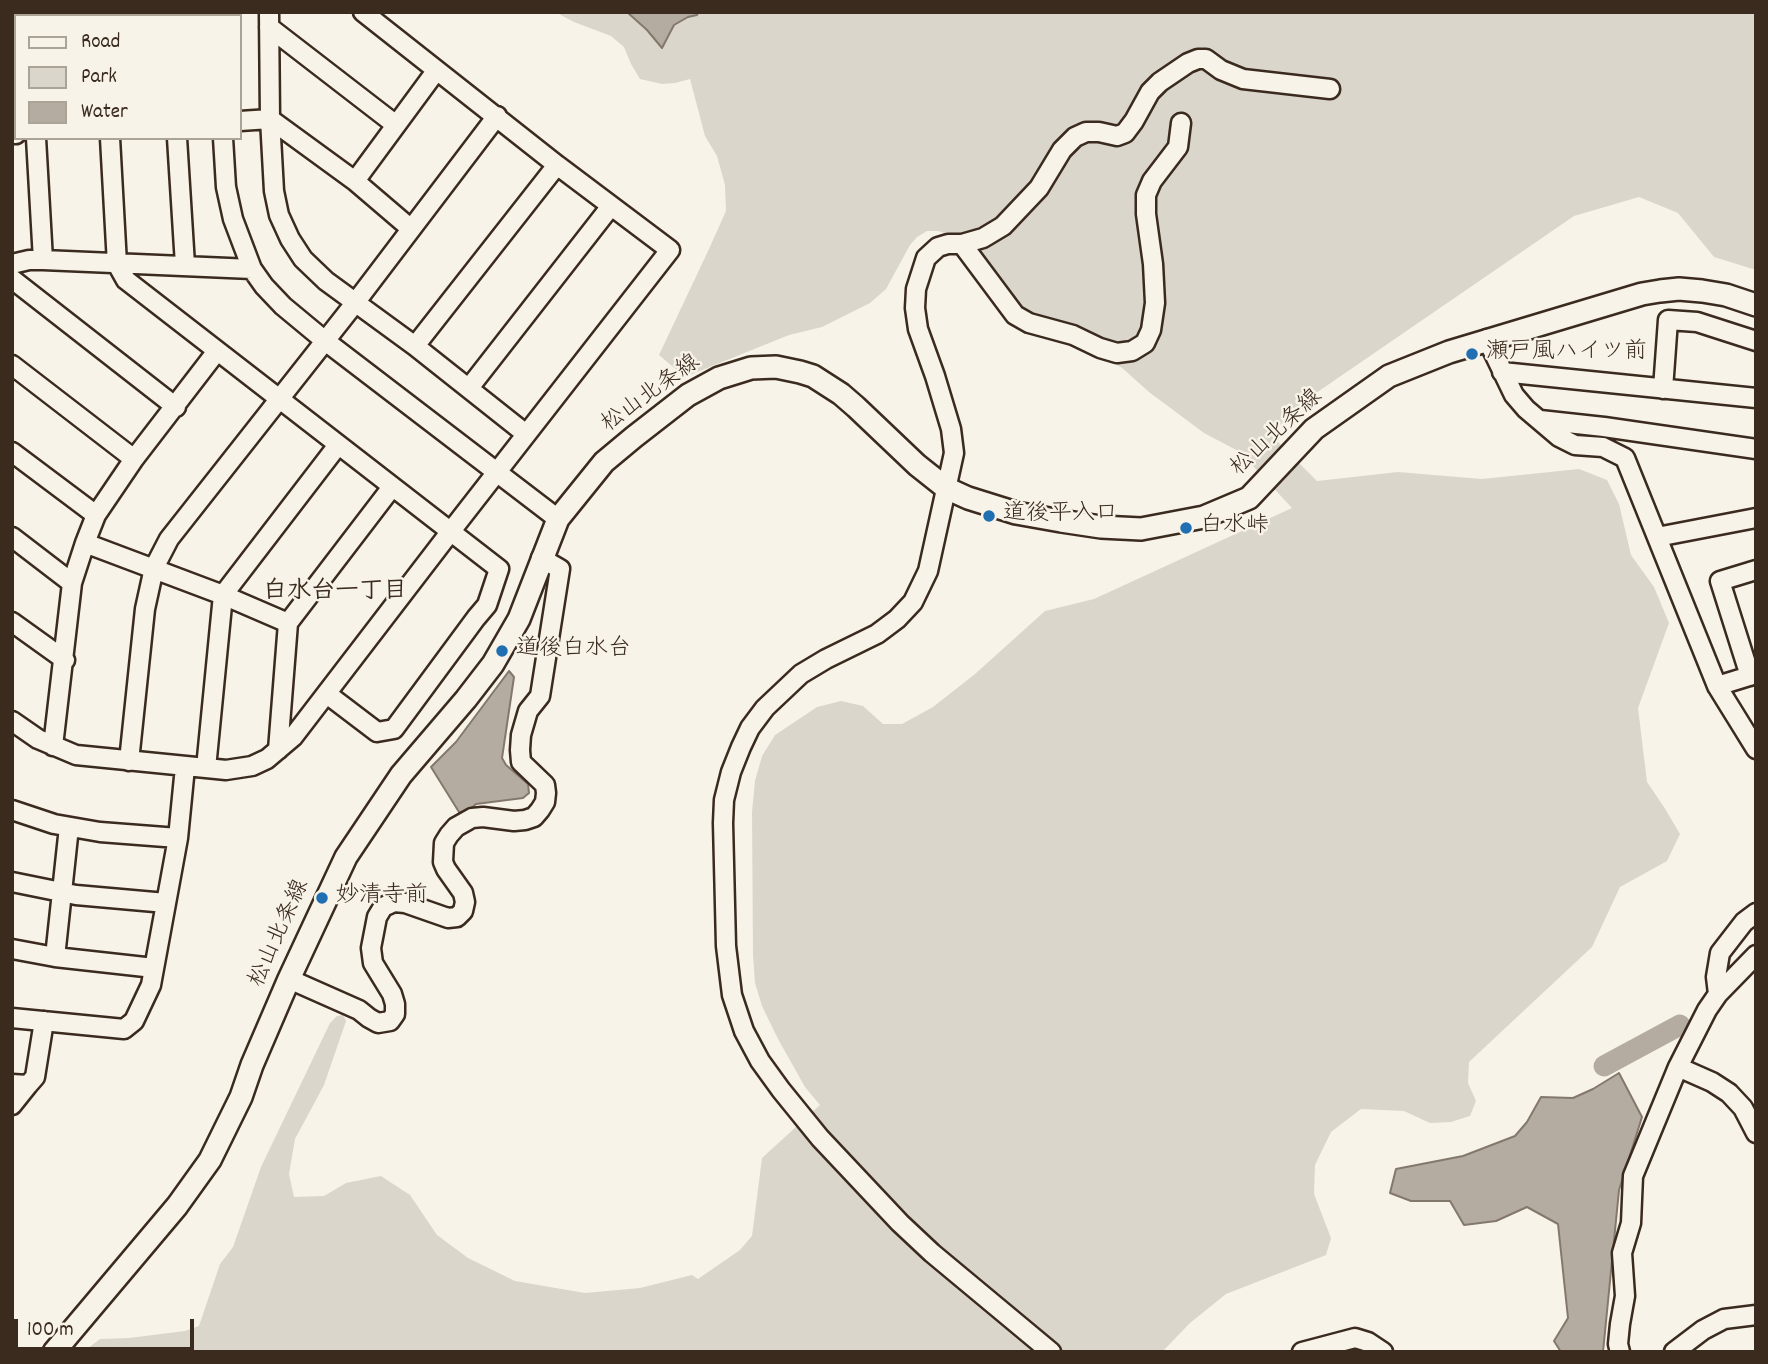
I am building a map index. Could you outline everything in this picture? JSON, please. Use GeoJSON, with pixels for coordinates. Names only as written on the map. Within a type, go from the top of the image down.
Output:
{"type":"FeatureCollection","features":[{"type":"Feature","properties":{"kind":"main road","name":"松山北条線"},"geometry":{"type":"LineString","coordinates":[[54,1352],[177,1206],[210,1160],[241,1097],[289,979],[346,858],[401,775],[493,664],[519,619],[558,519],[604,462],[688,395],[719,378],[751,368],[776,367],[813,376],[856,407],[917,465],[946,488],[1016,513],[1101,527],[1141,529],[1204,517],[1249,498],[1314,429],[1389,376],[1449,352],[1642,293],[1679,289],[1726,295],[1756,305]]}},
{"type":"Feature","properties":{"kind":"street"},"geometry":{"type":"LineString","coordinates":[[15,730],[76,755],[226,770],[267,759],[293,737],[670,250],[363,12]]}},
{"type":"Feature","properties":{"kind":"street"},"geometry":{"type":"LineString","coordinates":[[269,20],[397,125]]}},
{"type":"Feature","properties":{"kind":"street"},"geometry":{"type":"LineString","coordinates":[[269,20],[274,191],[279,215],[290,239],[303,259],[326,281],[415,346],[526,434]]}},
{"type":"Feature","properties":{"kind":"street"},"geometry":{"type":"LineString","coordinates":[[1051,1352],[900,1223],[820,1138],[760,1061],[736,1012],[728,969],[724,800],[741,747],[750,727],[765,708],[801,674],[877,634],[897,619],[913,602],[928,571],[954,453],[951,429],[918,329],[916,289],[926,258],[938,247],[983,238],[1003,226],[1039,188],[1062,150],[1074,137],[1086,132],[1117,136],[1125,133],[1150,92],[1188,63],[1206,59],[1221,70],[1243,79],[1330,89]]}},
{"type":"Feature","properties":{"kind":"street"},"geometry":{"type":"LineString","coordinates":[[355,181],[436,71]]}},
{"type":"Feature","properties":{"kind":"street"},"geometry":{"type":"LineString","coordinates":[[129,761],[145,609],[153,568],[169,539],[355,303],[497,116]]}},
{"type":"Feature","properties":{"kind":"street"},"geometry":{"type":"LineString","coordinates":[[242,121],[270,119],[355,181],[410,228]]}},
{"type":"Feature","properties":{"kind":"street"},"geometry":{"type":"LineString","coordinates":[[962,244],[1015,315],[1029,323],[1073,335],[1100,348],[1118,353],[1132,351],[1144,343],[1151,330],[1155,303],[1146,195],[1152,181],[1178,147],[1181,123]]}},
{"type":"Feature","properties":{"kind":"street"},"geometry":{"type":"LineString","coordinates":[[36,140],[43,260]]}},
{"type":"Feature","properties":{"kind":"street"},"geometry":{"type":"LineString","coordinates":[[110,140],[117,264],[126,280],[499,569],[487,605],[394,729],[377,732],[327,694]]}},
{"type":"Feature","properties":{"kind":"street"},"geometry":{"type":"LineString","coordinates":[[177,140],[185,265]]}},
{"type":"Feature","properties":{"kind":"street"},"geometry":{"type":"LineString","coordinates":[[223,140],[226,187],[231,209],[252,269],[264,286],[283,306],[324,340],[558,519]]}},
{"type":"Feature","properties":{"kind":"street"},"geometry":{"type":"LineString","coordinates":[[415,346],[557,164]]}},
{"type":"Feature","properties":{"kind":"street"},"geometry":{"type":"LineString","coordinates":[[469,388],[611,206]]}},
{"type":"Feature","properties":{"kind":"street"},"geometry":{"type":"LineString","coordinates":[[12,264],[43,260],[252,269]]}},
{"type":"Feature","properties":{"kind":"street"},"geometry":{"type":"LineString","coordinates":[[12,279],[176,407]]}},
{"type":"Feature","properties":{"kind":"street"},"geometry":{"type":"LineString","coordinates":[[1663,389],[1668,320],[1698,322],[1756,341]]}},
{"type":"Feature","properties":{"kind":"street"},"geometry":{"type":"LineString","coordinates":[[1487,340],[1514,395],[1526,409],[1559,437],[1575,445],[1603,447],[1625,458],[1717,686],[1756,749]]}},
{"type":"Feature","properties":{"kind":"street"},"geometry":{"type":"LineString","coordinates":[[53,746],[72,583],[96,515],[217,351]]}},
{"type":"Feature","properties":{"kind":"street"},"geometry":{"type":"LineString","coordinates":[[12,365],[134,460]]}},
{"type":"Feature","properties":{"kind":"street"},"geometry":{"type":"LineString","coordinates":[[1502,372],[1756,398]]}},
{"type":"Feature","properties":{"kind":"street"},"geometry":{"type":"LineString","coordinates":[[1540,420],[1756,449]]}},
{"type":"Feature","properties":{"kind":"street"},"geometry":{"type":"LineString","coordinates":[[1727,444],[1756,461]]}},
{"type":"Feature","properties":{"kind":"street"},"geometry":{"type":"LineString","coordinates":[[206,768],[223,595],[338,445]]}},
{"type":"Feature","properties":{"kind":"street"},"geometry":{"type":"LineString","coordinates":[[12,452],[96,515]]}},
{"type":"Feature","properties":{"kind":"street"},"geometry":{"type":"LineString","coordinates":[[278,750],[288,623],[392,487]]}},
{"type":"Feature","properties":{"kind":"street"},"geometry":{"type":"LineString","coordinates":[[1657,537],[1756,518]]}},
{"type":"Feature","properties":{"kind":"street"},"geometry":{"type":"LineString","coordinates":[[12,537],[72,583]]}},
{"type":"Feature","properties":{"kind":"street"},"geometry":{"type":"LineString","coordinates":[[85,543],[223,595],[288,623]]}},
{"type":"Feature","properties":{"kind":"street"},"geometry":{"type":"LineString","coordinates":[[289,979],[359,1010],[378,1023],[390,1021],[396,1014],[395,1004],[373,963],[371,948],[377,917],[383,907],[394,902],[405,903],[439,916],[457,917],[463,911],[465,902],[463,893],[443,862],[444,843],[449,835],[456,827],[472,818],[514,821],[534,817],[545,802],[545,785],[521,762],[520,750],[528,711],[540,696],[560,569],[541,558]]}},
{"type":"Feature","properties":{"kind":"street"},"geometry":{"type":"LineString","coordinates":[[1717,686],[1753,675],[1720,581],[1756,570]]}},
{"type":"Feature","properties":{"kind":"street"},"geometry":{"type":"LineString","coordinates":[[12,622],[65,660]]}},
{"type":"Feature","properties":{"kind":"street"},"geometry":{"type":"LineString","coordinates":[[12,1018],[124,1030],[134,1021],[151,985],[177,838],[185,767]]}},
{"type":"Feature","properties":{"kind":"street"},"geometry":{"type":"LineString","coordinates":[[12,810],[69,827],[177,838]]}},
{"type":"Feature","properties":{"kind":"street"},"geometry":{"type":"LineString","coordinates":[[55,957],[69,827]]}},
{"type":"Feature","properties":{"kind":"street"},"geometry":{"type":"LineString","coordinates":[[12,883],[62,892],[166,903]]}},
{"type":"Feature","properties":{"kind":"street"},"geometry":{"type":"LineString","coordinates":[[1718,995],[1716,977],[1720,953],[1744,922],[1756,913]]}},
{"type":"Feature","properties":{"kind":"street"},"geometry":{"type":"LineString","coordinates":[[12,949],[55,957],[154,968]]}},
{"type":"Feature","properties":{"kind":"street"},"geometry":{"type":"LineString","coordinates":[[1620,1352],[1620,1324],[1625,1296],[1622,1254],[1630,1223],[1633,1176],[1678,1067],[1707,1010],[1756,955]]}},
{"type":"Feature","properties":{"kind":"street"},"geometry":{"type":"LineString","coordinates":[[12,1105],[20,1085],[35,1077],[44,1021]]}},
{"type":"Feature","properties":{"kind":"street"},"geometry":{"type":"LineString","coordinates":[[1678,1067],[1729,1093],[1743,1108],[1756,1133]]}},
{"type":"Feature","properties":{"kind":"street"},"geometry":{"type":"LineString","coordinates":[[1674,1352],[1703,1330],[1724,1319],[1756,1315]]}},
{"type":"Feature","properties":{"kind":"street"},"geometry":{"type":"LineString","coordinates":[[1302,1352],[1355,1338],[1368,1342],[1383,1352]]}},
{"type":"Feature","properties":{"kind":"green space"},"geometry":{"type":"Polygon","coordinates":[[[555,12],[627,12],[662,48],[674,25],[699,12],[1756,12],[1756,270],[1714,257],[1678,213],[1639,197],[1574,216],[1319,391],[1270,434],[1317,481],[1398,472],[1482,479],[1579,469],[1607,480],[1619,504],[1631,555],[1654,587],[1669,623],[1638,708],[1647,782],[1680,834],[1667,861],[1620,887],[1592,947],[1469,1062],[1468,1083],[1476,1101],[1470,1116],[1451,1122],[1430,1123],[1404,1111],[1361,1109],[1331,1132],[1315,1165],[1314,1194],[1331,1238],[1326,1255],[1226,1294],[1190,1323],[1162,1352],[83,1352],[100,1339],[185,1331],[199,1326],[220,1264],[233,1247],[261,1167],[330,1023],[337,1016],[343,1015],[346,1021],[324,1085],[295,1139],[289,1174],[294,1197],[324,1196],[346,1183],[381,1176],[410,1195],[437,1235],[468,1258],[515,1281],[585,1293],[640,1288],[692,1275],[698,1279],[740,1250],[752,1236],[762,1158],[820,1105],[805,1087],[778,1039],[762,1006],[755,983],[752,812],[755,781],[762,756],[775,735],[817,707],[841,701],[863,706],[883,724],[902,724],[933,707],[975,674],[1045,611],[1094,599],[1292,508],[1240,452],[1204,433],[1149,392],[1121,367],[1011,322],[948,234],[938,231],[927,231],[917,237],[886,289],[870,303],[822,327],[789,335],[685,377],[659,355],[726,211],[725,185],[717,156],[705,136],[690,79],[662,84],[640,79],[624,47],[611,36],[555,12]]]}},
{"type":"Feature","properties":{"kind":"water"},"geometry":{"type":"Polygon","coordinates":[[[627,12],[699,12],[674,25],[662,48],[627,12]]]}},
{"type":"Feature","properties":{"kind":"water"},"geometry":{"type":"Polygon","coordinates":[[[509,671],[514,677],[502,758],[506,765],[528,784],[529,793],[523,798],[476,804],[466,813],[459,812],[431,767],[456,742],[509,671]]]}},
{"type":"Feature","properties":{"kind":"water"},"geometry":{"type":"Polygon","coordinates":[[[1619,1073],[1642,1117],[1619,1190],[1603,1352],[1561,1352],[1554,1341],[1568,1318],[1558,1224],[1527,1207],[1496,1221],[1464,1225],[1450,1201],[1411,1201],[1390,1193],[1396,1169],[1463,1156],[1515,1136],[1527,1122],[1541,1097],[1573,1098],[1619,1073]]]}},
{"type":"Feature","properties":{"kind":"waterway"},"geometry":{"type":"LineString","coordinates":[[1604,1066],[1680,1025]]}},
{"type":"Feature","properties":{"kind":"place","name":"瀬戸風ハイツ前"},"geometry":{"type":"Point","coordinates":[1472,354]}},
{"type":"Feature","properties":{"kind":"place","name":"道後平入口"},"geometry":{"type":"Point","coordinates":[989,516]}},
{"type":"Feature","properties":{"kind":"place","name":"白水峠"},"geometry":{"type":"Point","coordinates":[1186,528]}},
{"type":"Feature","properties":{"kind":"place","name":"道後白水台"},"geometry":{"type":"Point","coordinates":[502,651]}},
{"type":"Feature","properties":{"kind":"place","name":"妙清寺前"},"geometry":{"type":"Point","coordinates":[322,898]}},
{"type":"Feature","properties":{"kind":"district","name":"白水台一丁目"},"geometry":{"type":"Point","coordinates":[335,594]}}]}
